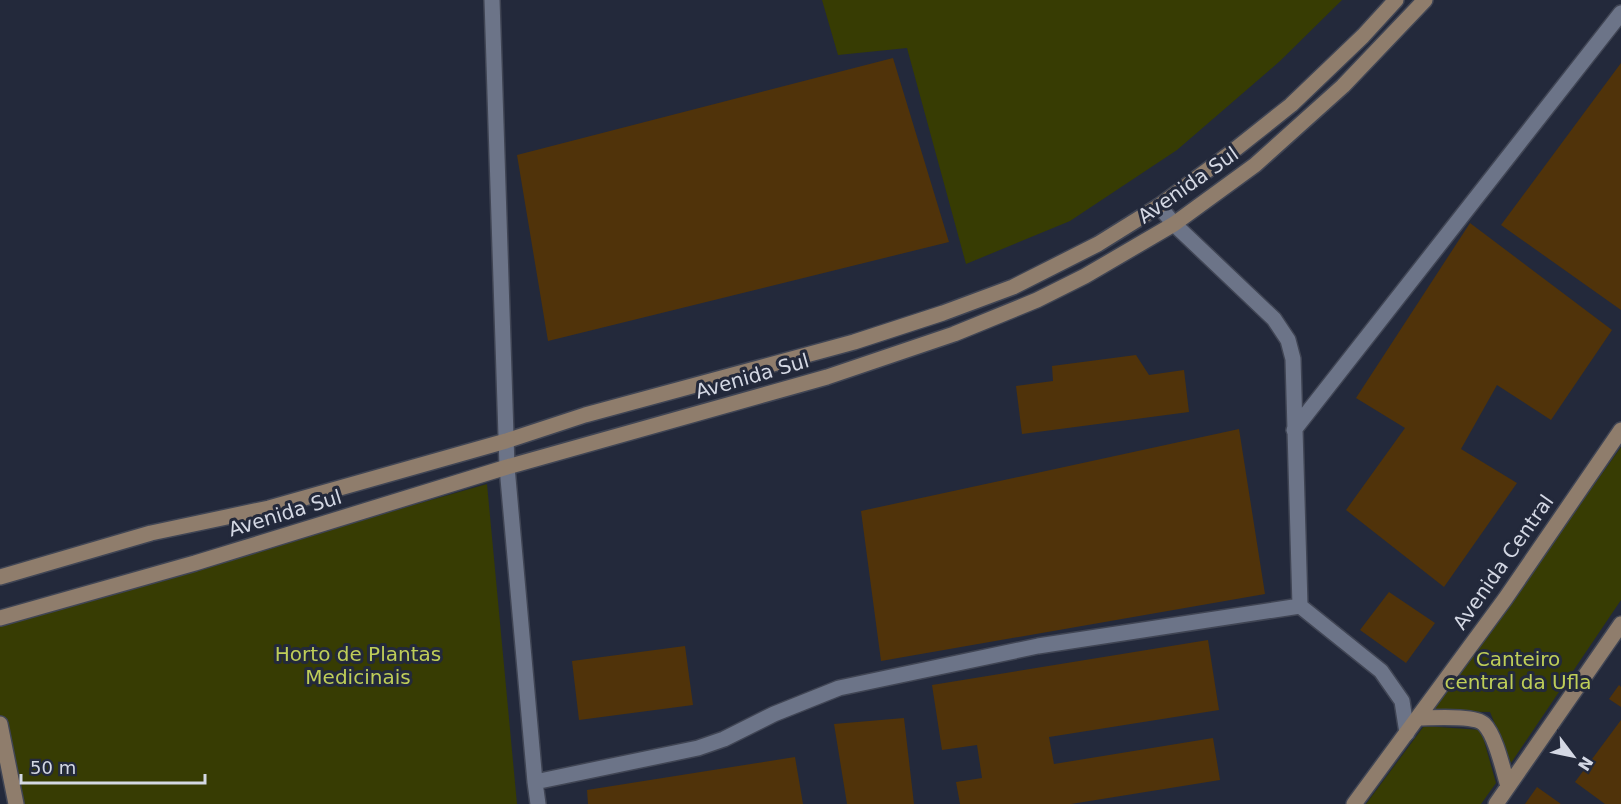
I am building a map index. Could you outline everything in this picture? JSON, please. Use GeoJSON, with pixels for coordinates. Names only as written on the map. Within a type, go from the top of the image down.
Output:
{"type":"FeatureCollection","features":[{"type":"Feature","properties":{"kind":"street"},"geometry":{"type":"LineString","coordinates":[[492,0],[507,467],[538,804]]}},
{"type":"Feature","properties":{"kind":"street","name":"Avenida Sul"},"geometry":{"type":"LineString","coordinates":[[0,577],[151,533],[269,508],[506,441],[585,415],[854,342],[953,310],[1013,287],[1098,244],[1159,206],[1291,105],[1363,36],[1396,0]]}},
{"type":"Feature","properties":{"kind":"street","name":"Avenida Sul"},"geometry":{"type":"LineString","coordinates":[[0,618],[195,563],[507,467],[827,377],[954,334],[1037,300],[1085,276],[1174,224],[1255,165],[1343,86],[1425,0]]}},
{"type":"Feature","properties":{"kind":"street"},"geometry":{"type":"LineString","coordinates":[[1294,430],[1621,13]]}},
{"type":"Feature","properties":{"kind":"street"},"geometry":{"type":"LineString","coordinates":[[1159,206],[1174,224],[1274,319],[1288,340],[1293,359],[1300,606]]}},
{"type":"Feature","properties":{"kind":"street","name":"Avenida Central"},"geometry":{"type":"LineString","coordinates":[[1354,804],[1505,599],[1621,430]]}},
{"type":"Feature","properties":{"kind":"street"},"geometry":{"type":"LineString","coordinates":[[535,782],[698,748],[724,739],[774,714],[839,688],[1038,646],[1300,606],[1381,671],[1402,701],[1407,734]]}},
{"type":"Feature","properties":{"kind":"street"},"geometry":{"type":"LineString","coordinates":[[1496,804],[1621,624]]}},
{"type":"Feature","properties":{"kind":"street"},"geometry":{"type":"LineString","coordinates":[[1419,718],[1472,719],[1483,723],[1491,734],[1508,786]]}},
{"type":"Feature","properties":{"kind":"street"},"geometry":{"type":"LineString","coordinates":[[0,724],[16,804]]}},
{"type":"Feature","properties":{"kind":"green space"},"geometry":{"type":"Polygon","coordinates":[[[822,0],[1342,0],[1280,61],[1177,150],[1070,221],[966,264],[907,48],[838,55],[822,0]]]}},
{"type":"Feature","properties":{"kind":"green space","name":"Canteiro central da Ufla"},"geometry":{"type":"Polygon","coordinates":[[[1621,447],[1621,600],[1511,763],[1490,712],[1433,711],[1621,447]]]}},
{"type":"Feature","properties":{"kind":"green space","name":"Horto de Plantas Medicinais"},"geometry":{"type":"Polygon","coordinates":[[[487,484],[517,804],[16,804],[0,722],[0,623],[487,484]]]}},
{"type":"Feature","properties":{"kind":"green space"},"geometry":{"type":"Polygon","coordinates":[[[1424,726],[1481,730],[1496,783],[1481,804],[1366,804],[1424,726]]]}},
{"type":"Feature","properties":{"kind":"building"},"geometry":{"type":"Polygon","coordinates":[[[893,58],[949,242],[548,341],[517,155],[893,58]]]}},
{"type":"Feature","properties":{"kind":"building"},"geometry":{"type":"Polygon","coordinates":[[[1621,63],[1621,310],[1501,225],[1621,63]]]}},
{"type":"Feature","properties":{"kind":"building"},"geometry":{"type":"Polygon","coordinates":[[[1470,223],[1612,330],[1551,420],[1497,385],[1461,449],[1517,483],[1444,587],[1346,510],[1405,428],[1356,398],[1470,223]]]}},
{"type":"Feature","properties":{"kind":"building"},"geometry":{"type":"Polygon","coordinates":[[[1136,355],[1149,375],[1184,370],[1189,412],[1022,434],[1016,386],[1053,381],[1052,366],[1136,355]]]}},
{"type":"Feature","properties":{"kind":"building"},"geometry":{"type":"Polygon","coordinates":[[[1239,429],[1265,594],[881,661],[861,511],[1239,429]]]}},
{"type":"Feature","properties":{"kind":"building"},"geometry":{"type":"Polygon","coordinates":[[[1389,592],[1435,623],[1406,663],[1360,630],[1389,592]]]}},
{"type":"Feature","properties":{"kind":"building"},"geometry":{"type":"Polygon","coordinates":[[[1208,640],[1219,710],[1049,737],[1054,764],[1213,738],[1220,780],[1071,804],[960,804],[956,782],[982,778],[977,745],[942,750],[932,685],[1208,640]]]}},
{"type":"Feature","properties":{"kind":"building"},"geometry":{"type":"Polygon","coordinates":[[[685,646],[693,705],[579,720],[572,661],[685,646]]]}},
{"type":"Feature","properties":{"kind":"building"},"geometry":{"type":"Polygon","coordinates":[[[1619,685],[1621,687],[1621,707],[1609,699],[1619,685]]]}},
{"type":"Feature","properties":{"kind":"building"},"geometry":{"type":"Polygon","coordinates":[[[904,718],[914,804],[847,804],[834,724],[904,718]]]}},
{"type":"Feature","properties":{"kind":"building"},"geometry":{"type":"Polygon","coordinates":[[[1621,720],[1621,804],[1605,804],[1575,782],[1621,720]]]}},
{"type":"Feature","properties":{"kind":"building"},"geometry":{"type":"Polygon","coordinates":[[[795,757],[803,804],[588,804],[587,790],[795,757]]]}},
{"type":"Feature","properties":{"kind":"building"},"geometry":{"type":"Polygon","coordinates":[[[1537,787],[1561,804],[1525,804],[1537,787]]]}}]}
